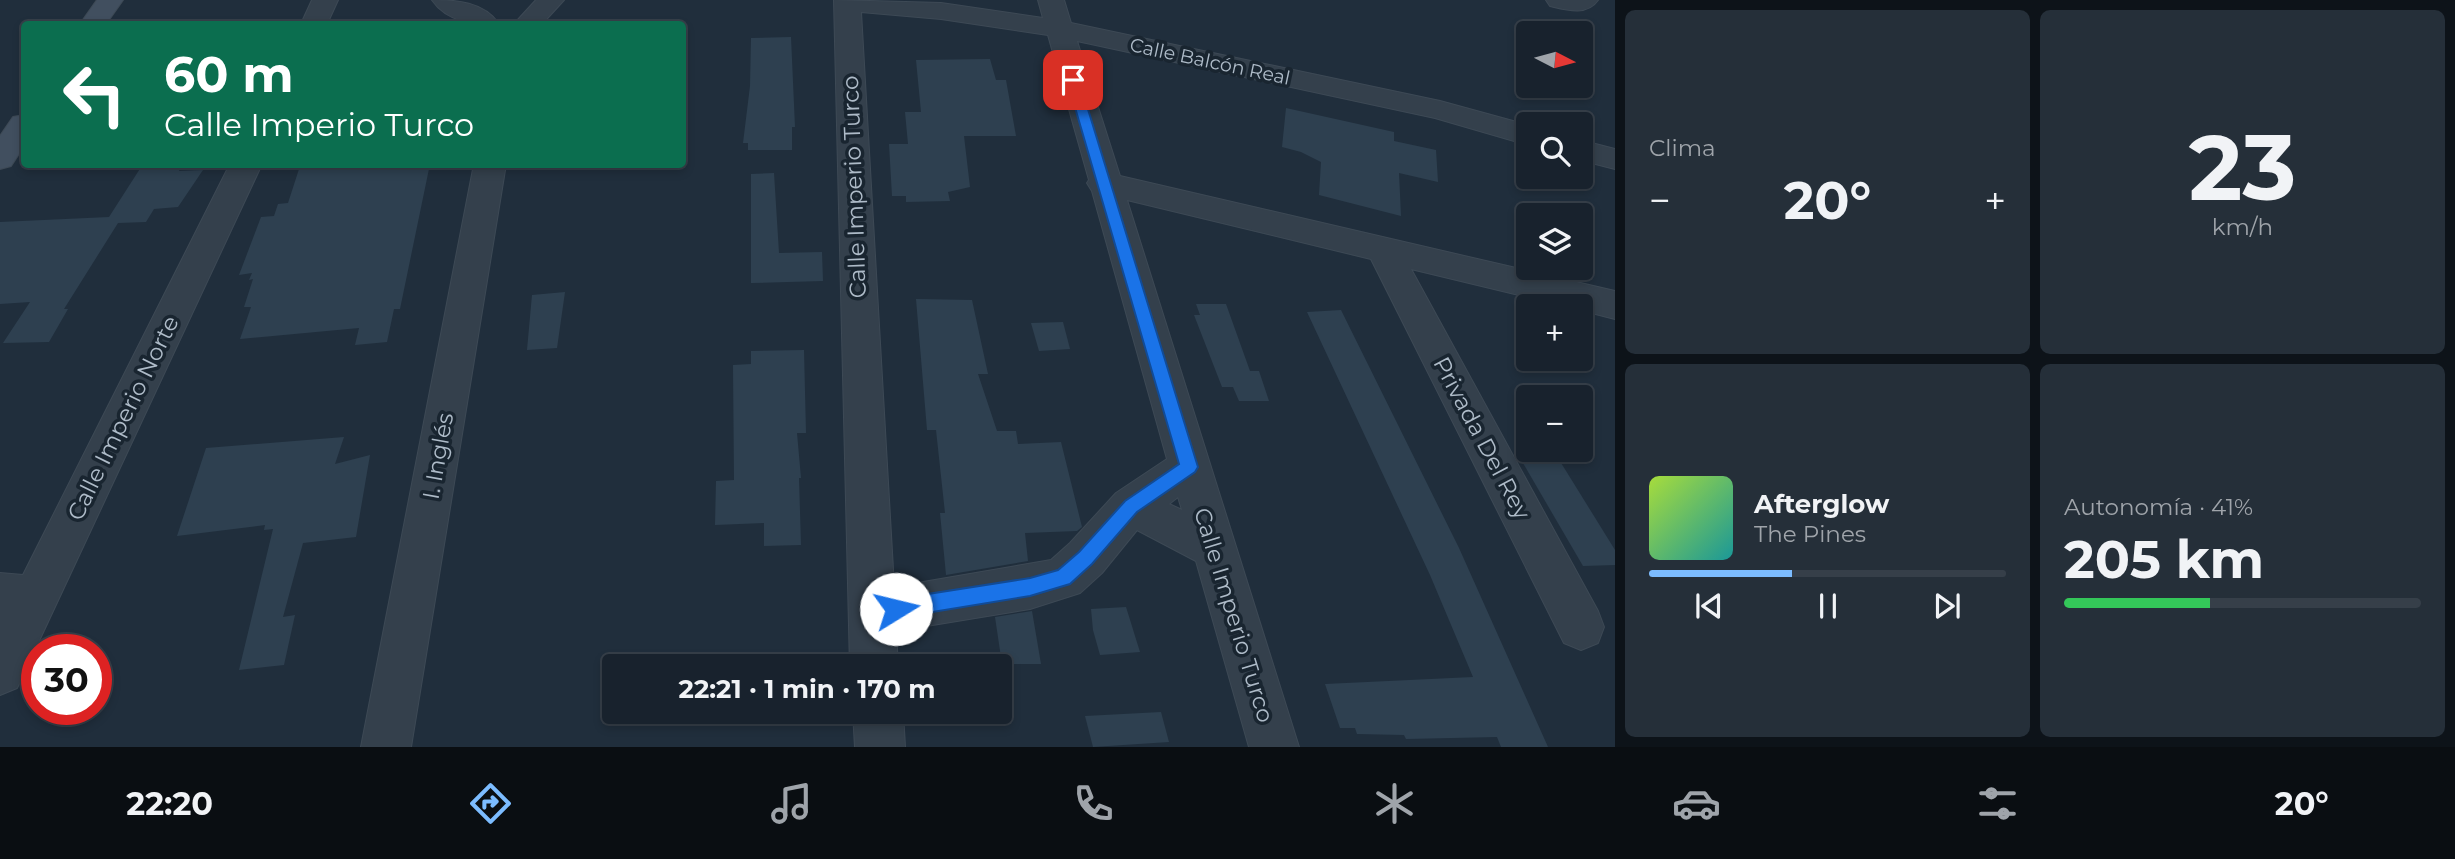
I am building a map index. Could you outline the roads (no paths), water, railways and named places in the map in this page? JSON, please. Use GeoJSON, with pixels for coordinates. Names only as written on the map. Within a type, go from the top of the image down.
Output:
{"type":"FeatureCollection","features":[{"type":"Feature","properties":{"kind":"street"},"geometry":{"type":"LineString","coordinates":[[95,21],[110,0]]}},
{"type":"Feature","properties":{"kind":"street"},"geometry":{"type":"LineString","coordinates":[[316,21],[326,0]]}},
{"type":"Feature","properties":{"kind":"street"},"geometry":{"type":"LineString","coordinates":[[445,0],[481,21]]}},
{"type":"Feature","properties":{"kind":"street"},"geometry":{"type":"LineString","coordinates":[[530,21],[551,0]]}},
{"type":"Feature","properties":{"kind":"street"},"geometry":{"type":"LineString","coordinates":[[1559,0],[1582,3],[1585,0]]}},
{"type":"Feature","properties":{"kind":"street","name":"Calle Balcón Real"},"geometry":{"type":"LineString","coordinates":[[847,2],[941,11],[1055,15],[1440,110],[1516,132]]}},
{"type":"Feature","properties":{"kind":"street","name":"Calle Imperio Turco"},"geometry":{"type":"LineString","coordinates":[[847,2],[873,654]]}},
{"type":"Feature","properties":{"kind":"street","name":"Calle Imperio Turco"},"geometry":{"type":"LineString","coordinates":[[1055,15],[1274,747]]}},
{"type":"Feature","properties":{"kind":"street"},"geometry":{"type":"LineString","coordinates":[[0,159],[21,128]]}},
{"type":"Feature","properties":{"kind":"street"},"geometry":{"type":"LineString","coordinates":[[1593,153],[1615,159]]}},
{"type":"Feature","properties":{"kind":"street","name":"Calle Imperio Norte"},"geometry":{"type":"LineString","coordinates":[[0,671],[18,597],[244,168]]}},
{"type":"Feature","properties":{"kind":"street","name":"I. Inglés"},"geometry":{"type":"LineString","coordinates":[[386,747],[488,168]]}},
{"type":"Feature","properties":{"kind":"street"},"geometry":{"type":"LineString","coordinates":[[1104,183],[1615,305]]}},
{"type":"Feature","properties":{"kind":"street","name":"Privada Del Rey"},"geometry":{"type":"LineString","coordinates":[[1383,249],[1581,627]]}},
{"type":"Feature","properties":{"kind":"street"},"geometry":{"type":"LineString","coordinates":[[870,613],[1030,587],[1064,578],[1086,558],[1131,506],[1189,467]]}},
{"type":"Feature","properties":{"kind":"street"},"geometry":{"type":"LineString","coordinates":[[1131,506],[1213,547]]}},
{"type":"Feature","properties":{"kind":"street"},"geometry":{"type":"LineString","coordinates":[[879,724],[880,747]]}}]}
